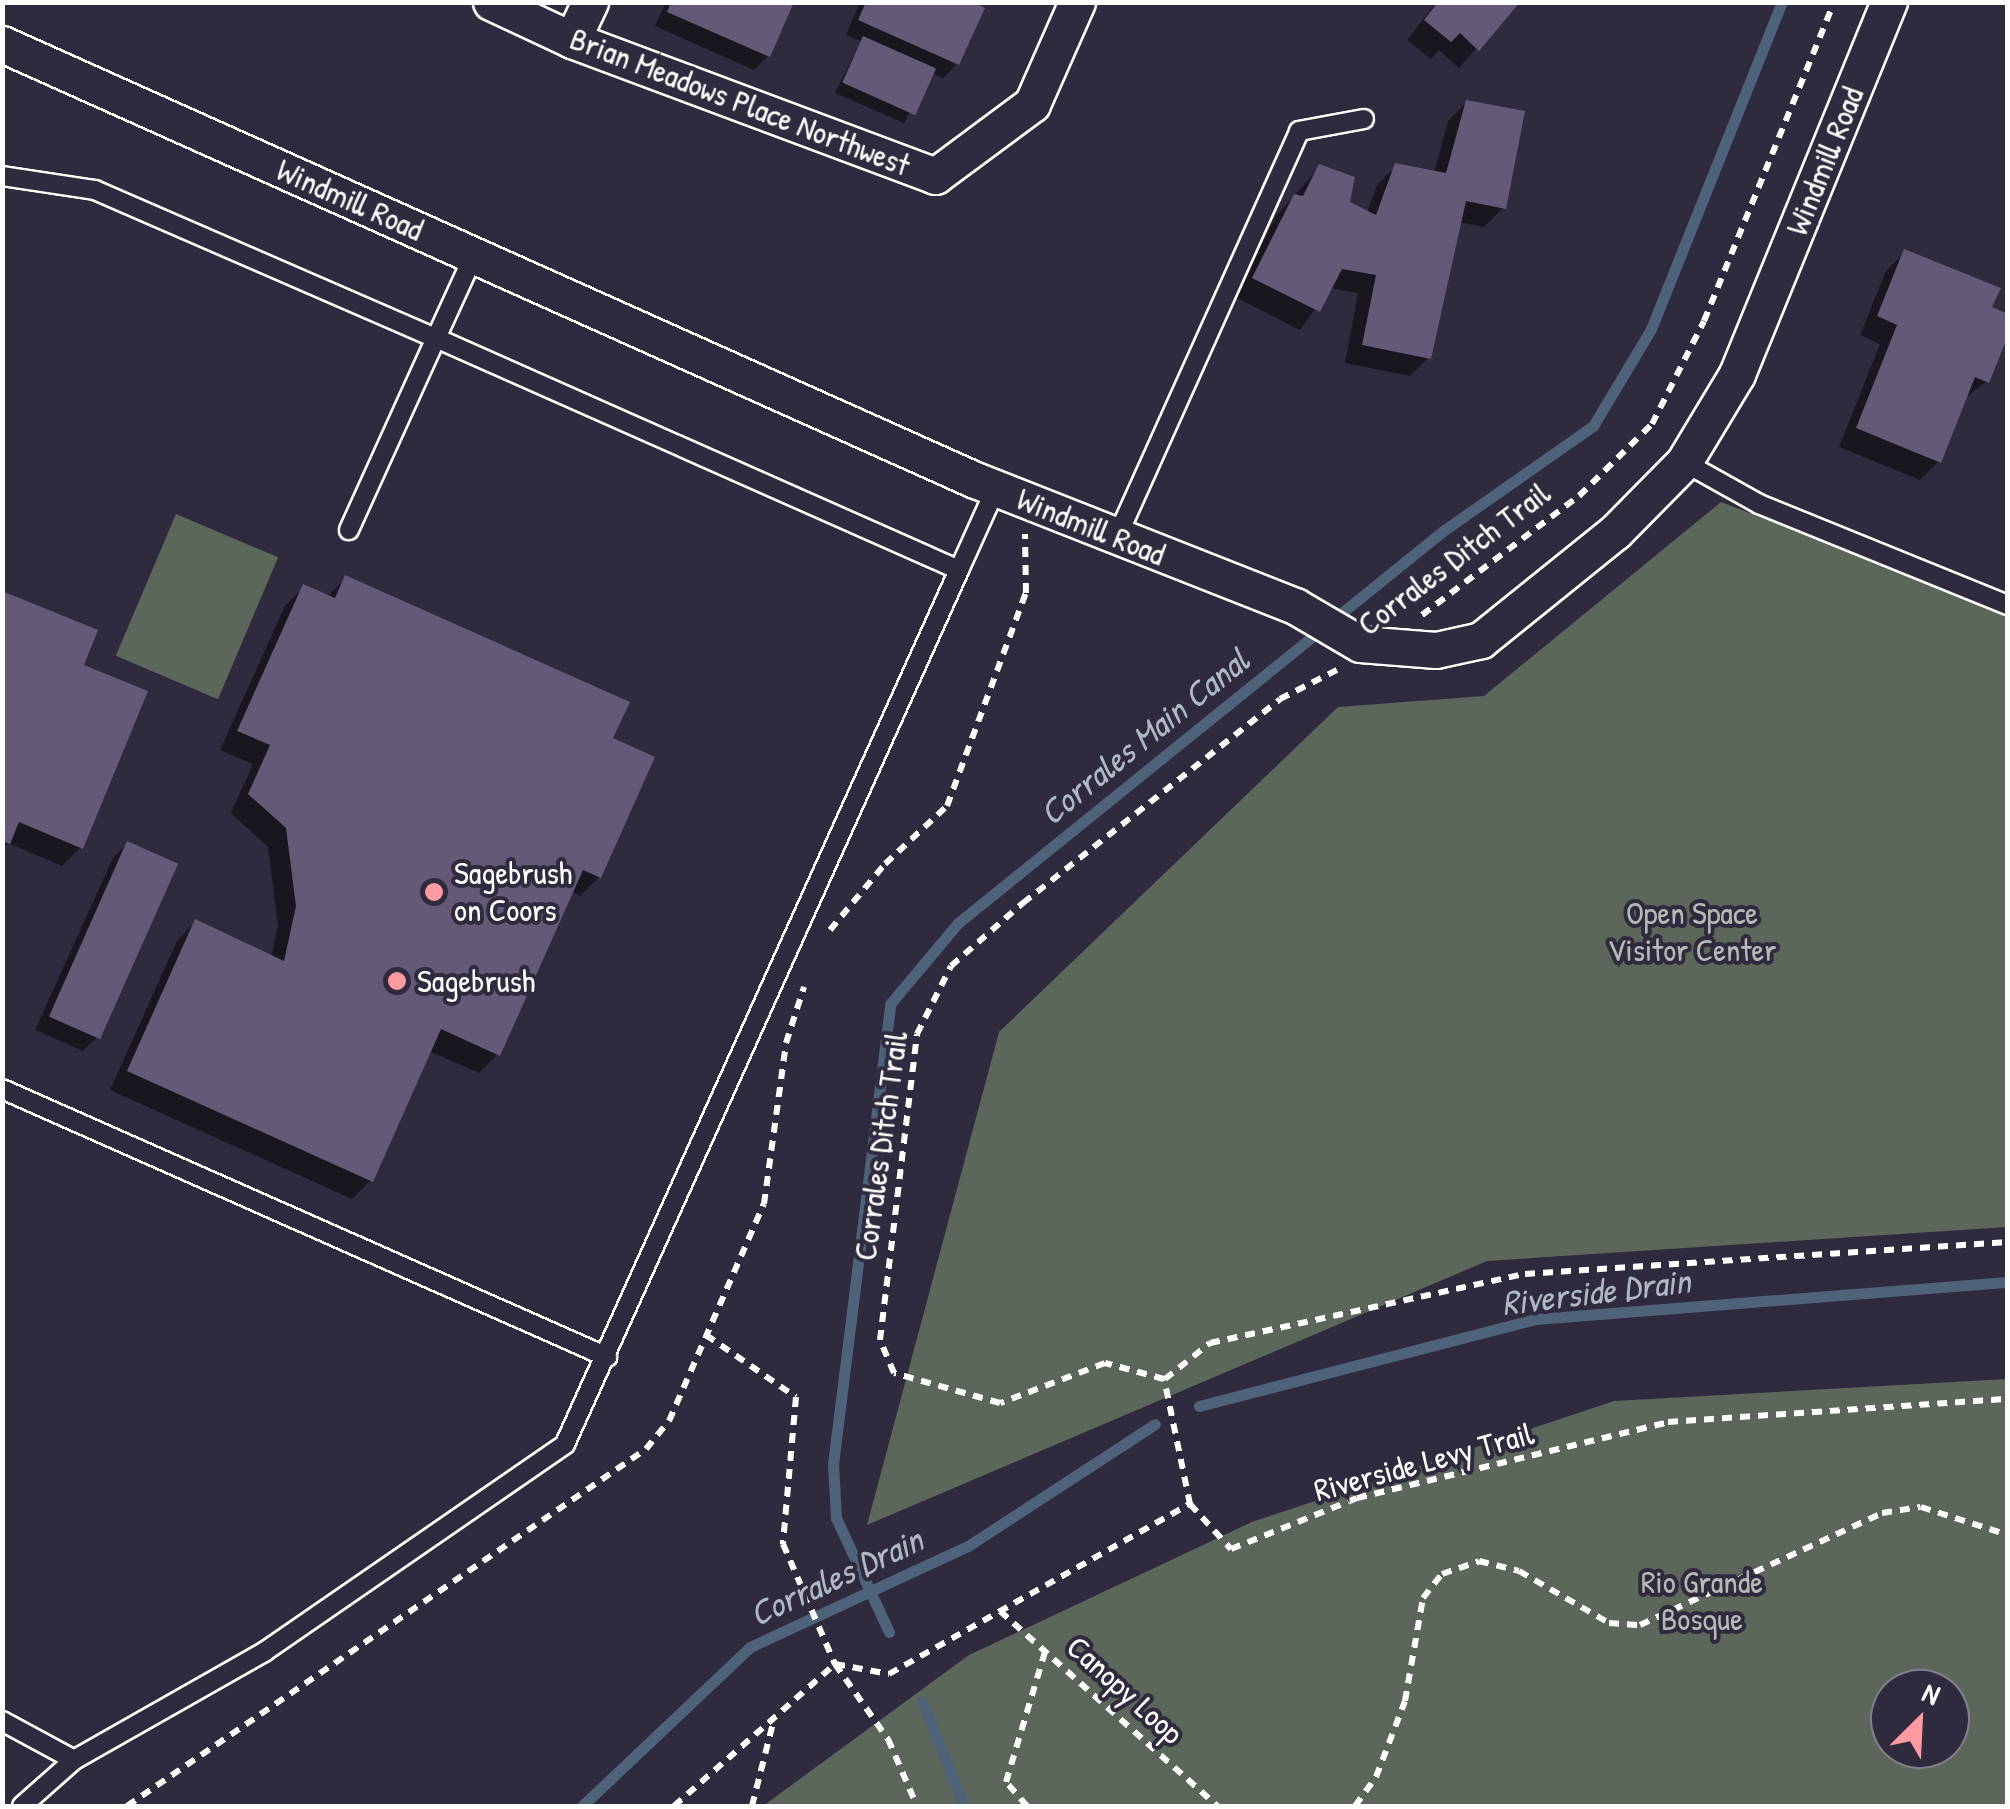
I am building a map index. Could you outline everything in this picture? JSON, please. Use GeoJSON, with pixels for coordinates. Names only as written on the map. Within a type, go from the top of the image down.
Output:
{"type":"FeatureCollection","features":[{"type":"Feature","properties":{"kind":"street","name":"Brian Meadows Place Northwest"},"geometry":{"type":"LineString","coordinates":[[490,2],[572,40],[936,176],[1032,104],[1077,2]]}},
{"type":"Feature","properties":{"kind":"street"},"geometry":{"type":"LineString","coordinates":[[572,40],[590,2]]}},
{"type":"Feature","properties":{"kind":"street","name":"Windmill Road"},"geometry":{"type":"LineString","coordinates":[[2,44],[1116,539],[1295,606],[1373,645],[1436,650],[1481,640],[1614,532],[1684,462],[1737,374],[1889,2]]}},
{"type":"Feature","properties":{"kind":"lane"},"geometry":{"type":"LineString","coordinates":[[1116,539],[1299,131],[1364,119]]}},
{"type":"Feature","properties":{"kind":"lane"},"geometry":{"type":"LineString","coordinates":[[2,176],[94,190],[959,570]]}},
{"type":"Feature","properties":{"kind":"lane"},"geometry":{"type":"LineString","coordinates":[[349,530],[474,255]]}},
{"type":"Feature","properties":{"kind":"lane"},"geometry":{"type":"LineString","coordinates":[[1684,462],[1759,504],[2008,605]]}},
{"type":"Feature","properties":{"kind":"lane"},"geometry":{"type":"LineString","coordinates":[[22,1806],[74,1760],[264,1652],[565,1444],[996,488]]}},
{"type":"Feature","properties":{"kind":"lane"},"geometry":{"type":"LineString","coordinates":[[2,1089],[607,1357]]}},
{"type":"Feature","properties":{"kind":"lane"},"geometry":{"type":"LineString","coordinates":[[2,1721],[74,1760]]}},
{"type":"Feature","properties":{"kind":"path","name":"Corrales Ditch Trail"},"geometry":{"type":"LineString","coordinates":[[1164,1379],[1106,1363],[1000,1403],[894,1373],[880,1340],[917,1034],[951,966],[1023,903],[1280,699],[1373,645],[1579,496],[1652,424],[1704,321],[1834,2]]}},
{"type":"Feature","properties":{"kind":"path"},"geometry":{"type":"LineString","coordinates":[[835,1664],[888,1674],[1190,1504],[1164,1379],[1210,1343],[1525,1274],[2008,1242]]}},
{"type":"Feature","properties":{"kind":"path"},"geometry":{"type":"LineString","coordinates":[[706,1335],[796,1397],[783,1544],[835,1664],[888,1739],[917,1806]]}},
{"type":"Feature","properties":{"kind":"path","name":"Riverside Levy Trail"},"geometry":{"type":"LineString","coordinates":[[1190,1504],[1231,1550],[1357,1498],[1668,1422],[2008,1399]]}},
{"type":"Feature","properties":{"kind":"path"},"geometry":{"type":"LineString","coordinates":[[1355,1806],[1376,1777],[1406,1702],[1423,1598],[1442,1574],[1479,1561],[1492,1564],[1518,1571],[1609,1622],[1640,1626],[1882,1513],[1921,1507],[2008,1535]]}},
{"type":"Feature","properties":{"kind":"path","name":"Canopy Loop"},"geometry":{"type":"LineString","coordinates":[[1000,1611],[1218,1806]]}},
{"type":"Feature","properties":{"kind":"path"},"geometry":{"type":"LineString","coordinates":[[1027,1806],[1006,1782],[1045,1652]]}},
{"type":"Feature","properties":{"kind":"path"},"geometry":{"type":"LineString","coordinates":[[674,1806],[835,1664]]}},
{"type":"Feature","properties":{"kind":"path"},"geometry":{"type":"LineString","coordinates":[[752,1806],[775,1718]]}},
{"type":"Feature","properties":{"kind":"green space","name":"Open Space Visitor Center"},"geometry":{"type":"Polygon","coordinates":[[[1721,502],[2007,611],[2007,1227],[1487,1261],[867,1525],[999,1032],[1338,707],[1484,696],[1721,502]]]}},
{"type":"Feature","properties":{"kind":"green space"},"geometry":{"type":"Polygon","coordinates":[[[176,514],[278,557],[218,699],[116,656],[176,514]]]}},
{"type":"Feature","properties":{"kind":"green space","name":"Rio Grande Bosque"},"geometry":{"type":"Polygon","coordinates":[[[2007,1379],[2007,1806],[763,1806],[969,1655],[1252,1522],[1614,1401],[2007,1379]]]}},
{"type":"Feature","properties":{"kind":"building"},"geometry":{"type":"Polygon","coordinates":[[[671,2],[794,2],[770,57],[667,12],[671,2]]]}},
{"type":"Feature","properties":{"kind":"building"},"geometry":{"type":"Polygon","coordinates":[[[866,2],[973,2],[985,8],[959,65],[858,20],[866,2]]]}},
{"type":"Feature","properties":{"kind":"building"},"geometry":{"type":"Polygon","coordinates":[[[1438,2],[1520,2],[1479,51],[1460,33],[1451,42],[1424,20],[1438,2]]]}},
{"type":"Feature","properties":{"kind":"building"},"geometry":{"type":"Polygon","coordinates":[[[863,36],[936,69],[915,115],[842,83],[863,36]]]}},
{"type":"Feature","properties":{"kind":"building"},"geometry":{"type":"Polygon","coordinates":[[[1466,100],[1525,111],[1506,209],[1466,201],[1431,359],[1362,345],[1376,275],[1342,269],[1320,312],[1252,278],[1294,194],[1303,196],[1319,164],[1355,177],[1350,202],[1376,215],[1395,163],[1446,173],[1466,100]]]}},
{"type":"Feature","properties":{"kind":"building"},"geometry":{"type":"Polygon","coordinates":[[[1904,249],[2001,288],[1992,307],[2008,314],[2008,336],[1989,383],[1975,377],[1941,463],[1856,428],[1897,325],[1877,316],[1904,249]]]}},
{"type":"Feature","properties":{"kind":"building","name":"Sagebrush on Coors"},"geometry":{"type":"Polygon","coordinates":[[[345,575],[630,702],[613,738],[655,757],[601,878],[583,870],[500,1056],[441,1029],[373,1182],[127,1071],[195,919],[284,961],[296,906],[286,828],[248,794],[270,745],[237,731],[303,584],[335,598],[345,575]]]}},
{"type":"Feature","properties":{"kind":"building"},"geometry":{"type":"Polygon","coordinates":[[[2,591],[98,630],[84,665],[148,691],[83,849],[19,822],[10,844],[2,841],[2,591]]]}},
{"type":"Feature","properties":{"kind":"building"},"geometry":{"type":"Polygon","coordinates":[[[127,841],[178,864],[100,1039],[49,1016],[127,841]]]}},
{"type":"Feature","properties":{"kind":"waterway","name":"Corrales Main Canal"},"geometry":{"type":"LineString","coordinates":[[889,1632],[836,1518],[833,1464],[890,1004],[958,923],[1443,531],[1593,426],[1651,329],[1782,2]]}},
{"type":"Feature","properties":{"kind":"waterway","name":"Riverside Drain"},"geometry":{"type":"LineString","coordinates":[[1199,1406],[1536,1319],[2008,1282]]}},
{"type":"Feature","properties":{"kind":"waterway","name":"Corrales Drain"},"geometry":{"type":"LineString","coordinates":[[582,1806],[750,1647],[968,1546],[1155,1424]]}},
{"type":"Feature","properties":{"kind":"waterway"},"geometry":{"type":"LineString","coordinates":[[922,1701],[964,1806]]}},
{"type":"Feature","properties":{"kind":"place","name":"Sagebrush on Coors"},"geometry":{"type":"Point","coordinates":[434,892]}},
{"type":"Feature","properties":{"kind":"place","name":"Sagebrush"},"geometry":{"type":"Point","coordinates":[397,981]}}]}
